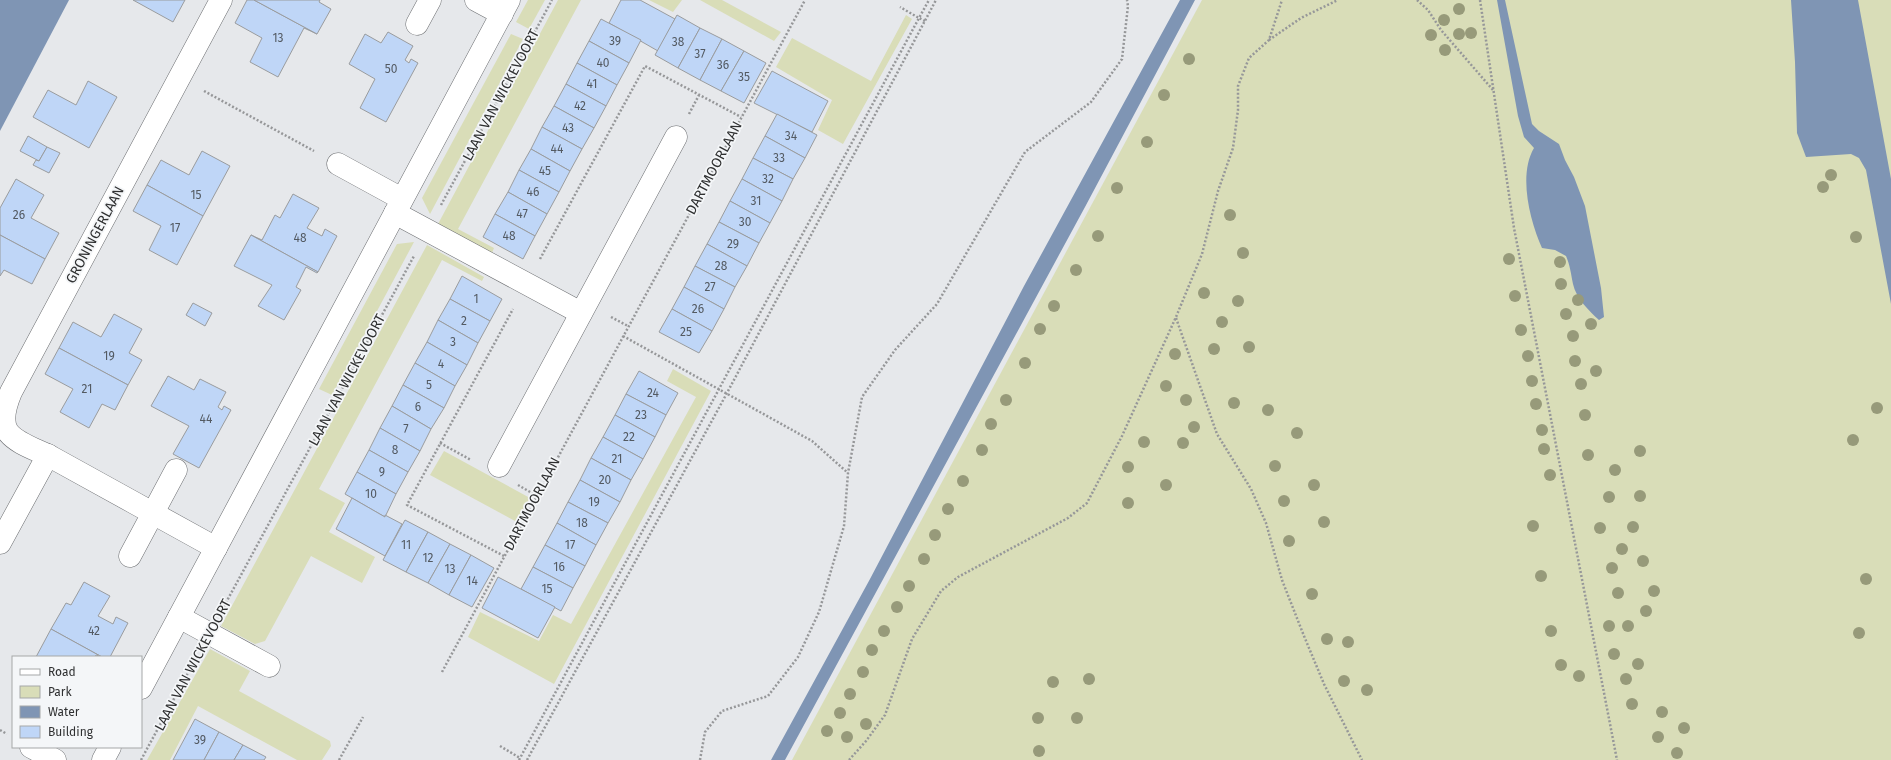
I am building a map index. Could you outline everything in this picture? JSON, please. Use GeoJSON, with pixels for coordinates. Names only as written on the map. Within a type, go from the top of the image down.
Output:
{"type":"FeatureCollection","features":[{"type":"Feature","properties":{"kind":"street","name":"GRONINGERLAAN"},"geometry":{"type":"LineString","coordinates":[[216,548],[48,455],[16,440],[7,432],[4,420],[5,406],[221,0]]}},
{"type":"Feature","properties":{"kind":"street"},"geometry":{"type":"LineString","coordinates":[[417,24],[430,0]]}},
{"type":"Feature","properties":{"kind":"street"},"geometry":{"type":"LineString","coordinates":[[142,686],[505,7],[476,0]]}},
{"type":"Feature","properties":{"kind":"street"},"geometry":{"type":"LineString","coordinates":[[499,466],[676,137]]}},
{"type":"Feature","properties":{"kind":"street"},"geometry":{"type":"LineString","coordinates":[[338,164],[399,206],[428,230],[581,313]]}},
{"type":"Feature","properties":{"kind":"street"},"geometry":{"type":"LineString","coordinates":[[0,543],[48,455]]}},
{"type":"Feature","properties":{"kind":"street"},"geometry":{"type":"LineString","coordinates":[[130,556],[176,470]]}},
{"type":"Feature","properties":{"kind":"street"},"geometry":{"type":"LineString","coordinates":[[179,617],[269,666]]}},
{"type":"Feature","properties":{"kind":"street"},"geometry":{"type":"LineString","coordinates":[[33,748],[55,760]]}},
{"type":"Feature","properties":{"kind":"street"},"geometry":{"type":"LineString","coordinates":[[103,760],[109,748]]}},
{"type":"Feature","properties":{"kind":"path","name":"LAAN VAN WICKEVOORT"},"geometry":{"type":"LineString","coordinates":[[141,760],[552,0]]}},
{"type":"Feature","properties":{"kind":"path","name":"DARTMOORLAAN"},"geometry":{"type":"LineString","coordinates":[[442,672],[805,0]]}},
{"type":"Feature","properties":{"kind":"path"},"geometry":{"type":"LineString","coordinates":[[500,746],[519,759],[928,0]]}},
{"type":"Feature","properties":{"kind":"path"},"geometry":{"type":"LineString","coordinates":[[527,760],[727,393],[936,0]]}},
{"type":"Feature","properties":{"kind":"path"},"geometry":{"type":"LineString","coordinates":[[700,760],[706,732],[722,711],[768,696],[798,657],[819,612],[844,526],[848,473],[862,397],[895,350],[937,304],[1025,152],[1092,102],[1122,59],[1128,6],[1127,0]]}},
{"type":"Feature","properties":{"kind":"path"},"geometry":{"type":"LineString","coordinates":[[1269,40],[1282,0]]}},
{"type":"Feature","properties":{"kind":"path"},"geometry":{"type":"LineString","coordinates":[[849,760],[866,741],[885,714],[912,639],[941,591],[958,577],[1068,518],[1087,503],[1122,436],[1176,317],[1202,254],[1218,191],[1233,148],[1238,110],[1238,86],[1249,58],[1269,40],[1301,18],[1338,0]]}},
{"type":"Feature","properties":{"kind":"path"},"geometry":{"type":"LineString","coordinates":[[1417,0],[1428,10],[1441,30],[1493,90]]}},
{"type":"Feature","properties":{"kind":"path"},"geometry":{"type":"LineString","coordinates":[[1480,0],[1514,228],[1617,760]]}},
{"type":"Feature","properties":{"kind":"path"},"geometry":{"type":"LineString","coordinates":[[900,7],[925,21]]}},
{"type":"Feature","properties":{"kind":"path"},"geometry":{"type":"LineString","coordinates":[[179,77],[338,164]]}},
{"type":"Feature","properties":{"kind":"path"},"geometry":{"type":"LineString","coordinates":[[1176,317],[1217,434],[1251,490],[1263,516],[1282,580],[1304,636],[1324,684],[1362,760]]}},
{"type":"Feature","properties":{"kind":"path"},"geometry":{"type":"LineString","coordinates":[[623,336],[812,441],[848,473]]}},
{"type":"Feature","properties":{"kind":"path"},"geometry":{"type":"LineString","coordinates":[[339,760],[362,717]]}},
{"type":"Feature","properties":{"kind":"green space"},"geometry":{"type":"Polygon","coordinates":[[[528,0],[545,0],[529,29],[516,22],[528,0]]]}},
{"type":"Feature","properties":{"kind":"green space"},"geometry":{"type":"Polygon","coordinates":[[[558,0],[581,0],[458,229],[494,248],[492,253],[438,224],[558,0]]]}},
{"type":"Feature","properties":{"kind":"green space"},"geometry":{"type":"Polygon","coordinates":[[[649,0],[682,0],[673,12],[649,0]]]}},
{"type":"Feature","properties":{"kind":"green space"},"geometry":{"type":"Polygon","coordinates":[[[700,0],[722,0],[781,32],[774,41],[700,0]]]}},
{"type":"Feature","properties":{"kind":"green space"},"geometry":{"type":"Polygon","coordinates":[[[1202,0],[1891,0],[1891,760],[792,760],[1202,0]]]}},
{"type":"Feature","properties":{"kind":"green space"},"geometry":{"type":"Polygon","coordinates":[[[906,15],[912,19],[843,144],[818,130],[832,100],[776,67],[792,38],[871,81],[906,15]]]}},
{"type":"Feature","properties":{"kind":"green space"},"geometry":{"type":"Polygon","coordinates":[[[511,34],[523,39],[430,214],[422,198],[511,34]]]}},
{"type":"Feature","properties":{"kind":"green space"},"geometry":{"type":"Polygon","coordinates":[[[414,242],[332,395],[319,389],[397,244],[414,242]]]}},
{"type":"Feature","properties":{"kind":"green space"},"geometry":{"type":"Polygon","coordinates":[[[427,245],[484,277],[482,281],[442,260],[319,489],[345,503],[329,532],[375,557],[362,583],[311,556],[265,641],[255,644],[221,626],[427,245]]]}},
{"type":"Feature","properties":{"kind":"green space"},"geometry":{"type":"Polygon","coordinates":[[[673,369],[711,391],[554,684],[468,637],[480,612],[539,641],[553,615],[571,624],[696,397],[667,381],[673,369]]]}},
{"type":"Feature","properties":{"kind":"green space"},"geometry":{"type":"Polygon","coordinates":[[[444,451],[530,498],[517,522],[430,475],[444,451]]]}},
{"type":"Feature","properties":{"kind":"green space"},"geometry":{"type":"Polygon","coordinates":[[[210,649],[250,671],[239,691],[330,741],[331,746],[322,760],[297,760],[198,706],[170,760],[147,760],[210,649]]]}},
{"type":"Feature","properties":{"kind":"water"},"geometry":{"type":"Polygon","coordinates":[[[0,0],[69,0],[0,131],[0,0]]]}},
{"type":"Feature","properties":{"kind":"water"},"geometry":{"type":"Polygon","coordinates":[[[1180,0],[1195,0],[1085,207],[785,760],[771,760],[870,579],[1024,286],[1180,0]]]}},
{"type":"Feature","properties":{"kind":"water"},"geometry":{"type":"Polygon","coordinates":[[[1497,0],[1505,0],[1532,124],[1539,131],[1559,144],[1585,206],[1601,288],[1604,317],[1599,320],[1587,308],[1577,294],[1566,256],[1555,250],[1542,248],[1533,225],[1526,184],[1529,159],[1534,148],[1524,137],[1518,116],[1497,0]]]}},
{"type":"Feature","properties":{"kind":"water"},"geometry":{"type":"Polygon","coordinates":[[[1791,0],[1858,0],[1891,179],[1891,304],[1866,170],[1859,158],[1851,154],[1806,157],[1797,133],[1795,62],[1791,0]]]}},
{"type":"Feature","properties":{"kind":"building"},"geometry":{"type":"Polygon","coordinates":[[[133,0],[185,0],[173,22],[133,0]]]}},
{"type":"Feature","properties":{"kind":"building"},"geometry":{"type":"Polygon","coordinates":[[[247,0],[254,0],[317,34],[304,28],[278,77],[250,62],[262,38],[235,23],[247,0]]]}},
{"type":"Feature","properties":{"kind":"building"},"geometry":{"type":"Polygon","coordinates":[[[254,0],[320,0],[319,2],[331,9],[317,34],[254,0]]]}},
{"type":"Feature","properties":{"kind":"building"},"geometry":{"type":"Polygon","coordinates":[[[621,0],[640,0],[675,19],[658,51],[609,23],[621,0]]]}},
{"type":"Feature","properties":{"kind":"building"},"geometry":{"type":"Polygon","coordinates":[[[677,15],[700,28],[678,68],[655,55],[677,15]]]}},
{"type":"Feature","properties":{"kind":"building"},"geometry":{"type":"Polygon","coordinates":[[[601,19],[641,40],[629,63],[589,41],[601,19]]]}},
{"type":"Feature","properties":{"kind":"building"},"geometry":{"type":"Polygon","coordinates":[[[700,28],[722,39],[700,80],[678,68],[700,28]]]}},
{"type":"Feature","properties":{"kind":"building"},"geometry":{"type":"Polygon","coordinates":[[[388,32],[413,46],[405,60],[409,63],[411,59],[418,63],[386,122],[360,108],[375,79],[349,64],[365,34],[381,43],[388,32]]]}},
{"type":"Feature","properties":{"kind":"building"},"geometry":{"type":"Polygon","coordinates":[[[722,39],[744,51],[721,91],[700,80],[722,39]]]}},
{"type":"Feature","properties":{"kind":"building"},"geometry":{"type":"Polygon","coordinates":[[[589,41],[629,63],[617,85],[577,63],[589,41]]]}},
{"type":"Feature","properties":{"kind":"building"},"geometry":{"type":"Polygon","coordinates":[[[744,51],[766,63],[744,103],[721,91],[744,51]]]}},
{"type":"Feature","properties":{"kind":"building"},"geometry":{"type":"Polygon","coordinates":[[[577,63],[617,85],[606,106],[566,84],[577,63]]]}},
{"type":"Feature","properties":{"kind":"building"},"geometry":{"type":"Polygon","coordinates":[[[772,71],[828,101],[812,132],[754,103],[772,71]]]}},
{"type":"Feature","properties":{"kind":"building"},"geometry":{"type":"Polygon","coordinates":[[[88,81],[117,97],[89,148],[33,117],[48,90],[76,105],[88,81]]]}},
{"type":"Feature","properties":{"kind":"building"},"geometry":{"type":"Polygon","coordinates":[[[566,84],[606,106],[594,128],[554,106],[566,84]]]}},
{"type":"Feature","properties":{"kind":"building"},"geometry":{"type":"Polygon","coordinates":[[[554,106],[594,128],[582,149],[542,127],[554,106]]]}},
{"type":"Feature","properties":{"kind":"building"},"geometry":{"type":"Polygon","coordinates":[[[777,114],[817,135],[805,158],[765,136],[777,114]]]}},
{"type":"Feature","properties":{"kind":"building"},"geometry":{"type":"Polygon","coordinates":[[[542,127],[582,149],[570,171],[531,149],[542,127]]]}},
{"type":"Feature","properties":{"kind":"building"},"geometry":{"type":"Polygon","coordinates":[[[28,136],[47,147],[39,161],[20,151],[28,136]]]}},
{"type":"Feature","properties":{"kind":"building"},"geometry":{"type":"Polygon","coordinates":[[[765,136],[805,158],[793,179],[753,158],[765,136]]]}},
{"type":"Feature","properties":{"kind":"building"},"geometry":{"type":"Polygon","coordinates":[[[47,147],[60,153],[49,173],[33,165],[36,160],[39,161],[47,147]]]}},
{"type":"Feature","properties":{"kind":"building"},"geometry":{"type":"Polygon","coordinates":[[[531,149],[570,171],[559,192],[519,170],[531,149]]]}},
{"type":"Feature","properties":{"kind":"building"},"geometry":{"type":"Polygon","coordinates":[[[202,151],[230,166],[203,216],[147,185],[161,160],[189,175],[202,151]]]}},
{"type":"Feature","properties":{"kind":"building"},"geometry":{"type":"Polygon","coordinates":[[[753,158],[793,179],[782,201],[742,179],[753,158]]]}},
{"type":"Feature","properties":{"kind":"building"},"geometry":{"type":"Polygon","coordinates":[[[519,170],[559,192],[547,214],[508,192],[519,170]]]}},
{"type":"Feature","properties":{"kind":"building"},"geometry":{"type":"Polygon","coordinates":[[[16,179],[44,195],[31,218],[59,233],[45,259],[0,235],[0,208],[16,179]]]}},
{"type":"Feature","properties":{"kind":"building"},"geometry":{"type":"Polygon","coordinates":[[[742,179],[782,201],[770,223],[730,201],[742,179]]]}},
{"type":"Feature","properties":{"kind":"building"},"geometry":{"type":"Polygon","coordinates":[[[147,185],[203,216],[177,265],[149,250],[161,226],[133,211],[147,185]]]}},
{"type":"Feature","properties":{"kind":"building"},"geometry":{"type":"Polygon","coordinates":[[[508,192],[547,214],[535,236],[495,214],[508,192]]]}},
{"type":"Feature","properties":{"kind":"building"},"geometry":{"type":"Polygon","coordinates":[[[293,194],[319,208],[307,228],[322,236],[325,229],[337,236],[318,272],[251,235],[262,240],[275,215],[280,218],[293,194]]]}},
{"type":"Feature","properties":{"kind":"building"},"geometry":{"type":"Polygon","coordinates":[[[730,201],[770,223],[759,243],[719,222],[730,201]]]}},
{"type":"Feature","properties":{"kind":"building"},"geometry":{"type":"Polygon","coordinates":[[[495,214],[535,236],[523,259],[483,237],[495,214]]]}},
{"type":"Feature","properties":{"kind":"building"},"geometry":{"type":"Polygon","coordinates":[[[719,222],[759,243],[747,266],[707,244],[719,222]]]}},
{"type":"Feature","properties":{"kind":"building"},"geometry":{"type":"Polygon","coordinates":[[[0,235],[45,259],[32,284],[4,270],[0,276],[0,235]]]}},
{"type":"Feature","properties":{"kind":"building"},"geometry":{"type":"Polygon","coordinates":[[[251,235],[318,272],[317,273],[306,267],[296,287],[301,290],[284,320],[258,306],[272,285],[234,266],[251,235]]]}},
{"type":"Feature","properties":{"kind":"building"},"geometry":{"type":"Polygon","coordinates":[[[707,244],[747,266],[735,287],[695,266],[707,244]]]}},
{"type":"Feature","properties":{"kind":"building"},"geometry":{"type":"Polygon","coordinates":[[[695,266],[735,287],[724,309],[684,287],[695,266]]]}},
{"type":"Feature","properties":{"kind":"building"},"geometry":{"type":"Polygon","coordinates":[[[462,276],[502,299],[490,321],[450,299],[462,276]]]}},
{"type":"Feature","properties":{"kind":"building"},"geometry":{"type":"Polygon","coordinates":[[[684,287],[724,309],[712,331],[672,309],[684,287]]]}},
{"type":"Feature","properties":{"kind":"building"},"geometry":{"type":"Polygon","coordinates":[[[450,299],[490,321],[478,343],[438,320],[450,299]]]}},
{"type":"Feature","properties":{"kind":"building"},"geometry":{"type":"Polygon","coordinates":[[[193,303],[212,313],[205,326],[186,315],[193,303]]]}},
{"type":"Feature","properties":{"kind":"building"},"geometry":{"type":"Polygon","coordinates":[[[672,309],[712,331],[699,353],[659,332],[672,309]]]}},
{"type":"Feature","properties":{"kind":"building"},"geometry":{"type":"Polygon","coordinates":[[[114,314],[142,329],[129,353],[142,360],[128,385],[59,348],[73,322],[101,337],[114,314]]]}},
{"type":"Feature","properties":{"kind":"building"},"geometry":{"type":"Polygon","coordinates":[[[438,320],[478,343],[467,365],[427,342],[438,320]]]}},
{"type":"Feature","properties":{"kind":"building"},"geometry":{"type":"Polygon","coordinates":[[[427,342],[467,365],[455,386],[415,363],[427,342]]]}},
{"type":"Feature","properties":{"kind":"building"},"geometry":{"type":"Polygon","coordinates":[[[59,348],[128,385],[115,410],[102,404],[89,428],[60,412],[73,389],[45,374],[59,348]]]}},
{"type":"Feature","properties":{"kind":"building"},"geometry":{"type":"Polygon","coordinates":[[[415,363],[455,386],[444,408],[403,385],[415,363]]]}},
{"type":"Feature","properties":{"kind":"building"},"geometry":{"type":"Polygon","coordinates":[[[639,371],[678,393],[666,415],[626,394],[639,371]]]}},
{"type":"Feature","properties":{"kind":"building"},"geometry":{"type":"Polygon","coordinates":[[[168,376],[194,390],[200,379],[226,392],[218,407],[222,410],[224,406],[231,410],[199,468],[173,454],[189,426],[151,406],[168,376]]]}},
{"type":"Feature","properties":{"kind":"building"},"geometry":{"type":"Polygon","coordinates":[[[403,385],[444,408],[431,429],[392,406],[403,385]]]}},
{"type":"Feature","properties":{"kind":"building"},"geometry":{"type":"Polygon","coordinates":[[[626,394],[666,415],[655,437],[615,415],[626,394]]]}},
{"type":"Feature","properties":{"kind":"building"},"geometry":{"type":"Polygon","coordinates":[[[392,406],[431,429],[420,451],[380,428],[392,406]]]}},
{"type":"Feature","properties":{"kind":"building"},"geometry":{"type":"Polygon","coordinates":[[[615,415],[655,437],[643,459],[603,437],[615,415]]]}},
{"type":"Feature","properties":{"kind":"building"},"geometry":{"type":"Polygon","coordinates":[[[380,428],[420,451],[408,472],[369,450],[380,428]]]}},
{"type":"Feature","properties":{"kind":"building"},"geometry":{"type":"Polygon","coordinates":[[[603,437],[643,459],[631,480],[591,458],[603,437]]]}},
{"type":"Feature","properties":{"kind":"building"},"geometry":{"type":"Polygon","coordinates":[[[369,450],[408,472],[396,494],[357,472],[369,450]]]}},
{"type":"Feature","properties":{"kind":"building"},"geometry":{"type":"Polygon","coordinates":[[[591,458],[631,480],[620,502],[580,480],[591,458]]]}},
{"type":"Feature","properties":{"kind":"building"},"geometry":{"type":"Polygon","coordinates":[[[357,472],[396,494],[385,517],[345,494],[357,472]]]}},
{"type":"Feature","properties":{"kind":"building"},"geometry":{"type":"Polygon","coordinates":[[[580,480],[620,502],[608,523],[568,502],[580,480]]]}},
{"type":"Feature","properties":{"kind":"building"},"geometry":{"type":"Polygon","coordinates":[[[352,498],[385,517],[385,515],[402,524],[385,556],[336,529],[352,498]]]}},
{"type":"Feature","properties":{"kind":"building"},"geometry":{"type":"Polygon","coordinates":[[[568,502],[608,523],[596,545],[557,523],[568,502]]]}},
{"type":"Feature","properties":{"kind":"building"},"geometry":{"type":"Polygon","coordinates":[[[405,520],[428,532],[406,572],[383,560],[405,520]]]}},
{"type":"Feature","properties":{"kind":"building"},"geometry":{"type":"Polygon","coordinates":[[[557,523],[596,545],[585,566],[545,545],[557,523]]]}},
{"type":"Feature","properties":{"kind":"building"},"geometry":{"type":"Polygon","coordinates":[[[428,532],[450,544],[428,583],[406,572],[428,532]]]}},
{"type":"Feature","properties":{"kind":"building"},"geometry":{"type":"Polygon","coordinates":[[[450,544],[471,555],[449,595],[428,583],[450,544]]]}},
{"type":"Feature","properties":{"kind":"building"},"geometry":{"type":"Polygon","coordinates":[[[545,545],[585,566],[573,588],[533,567],[545,545]]]}},
{"type":"Feature","properties":{"kind":"building"},"geometry":{"type":"Polygon","coordinates":[[[471,555],[494,568],[472,607],[449,595],[471,555]]]}},
{"type":"Feature","properties":{"kind":"building"},"geometry":{"type":"Polygon","coordinates":[[[533,567],[573,588],[561,611],[521,589],[533,567]]]}},
{"type":"Feature","properties":{"kind":"building"},"geometry":{"type":"Polygon","coordinates":[[[498,577],[555,607],[538,638],[482,608],[498,577]]]}},
{"type":"Feature","properties":{"kind":"building"},"geometry":{"type":"Polygon","coordinates":[[[84,582],[110,596],[98,616],[113,624],[116,617],[128,623],[111,656],[100,656],[51,629],[66,603],[71,605],[84,582]]]}},
{"type":"Feature","properties":{"kind":"building"},"geometry":{"type":"Polygon","coordinates":[[[51,629],[100,656],[96,655],[37,656],[51,629]]]}},
{"type":"Feature","properties":{"kind":"building"},"geometry":{"type":"Polygon","coordinates":[[[195,719],[219,732],[204,760],[173,760],[195,719]]]}},
{"type":"Feature","properties":{"kind":"building"},"geometry":{"type":"Polygon","coordinates":[[[219,732],[243,745],[234,760],[204,760],[219,732]]]}},
{"type":"Feature","properties":{"kind":"building"},"geometry":{"type":"Polygon","coordinates":[[[243,745],[266,757],[264,760],[234,760],[243,745]]]}}]}
